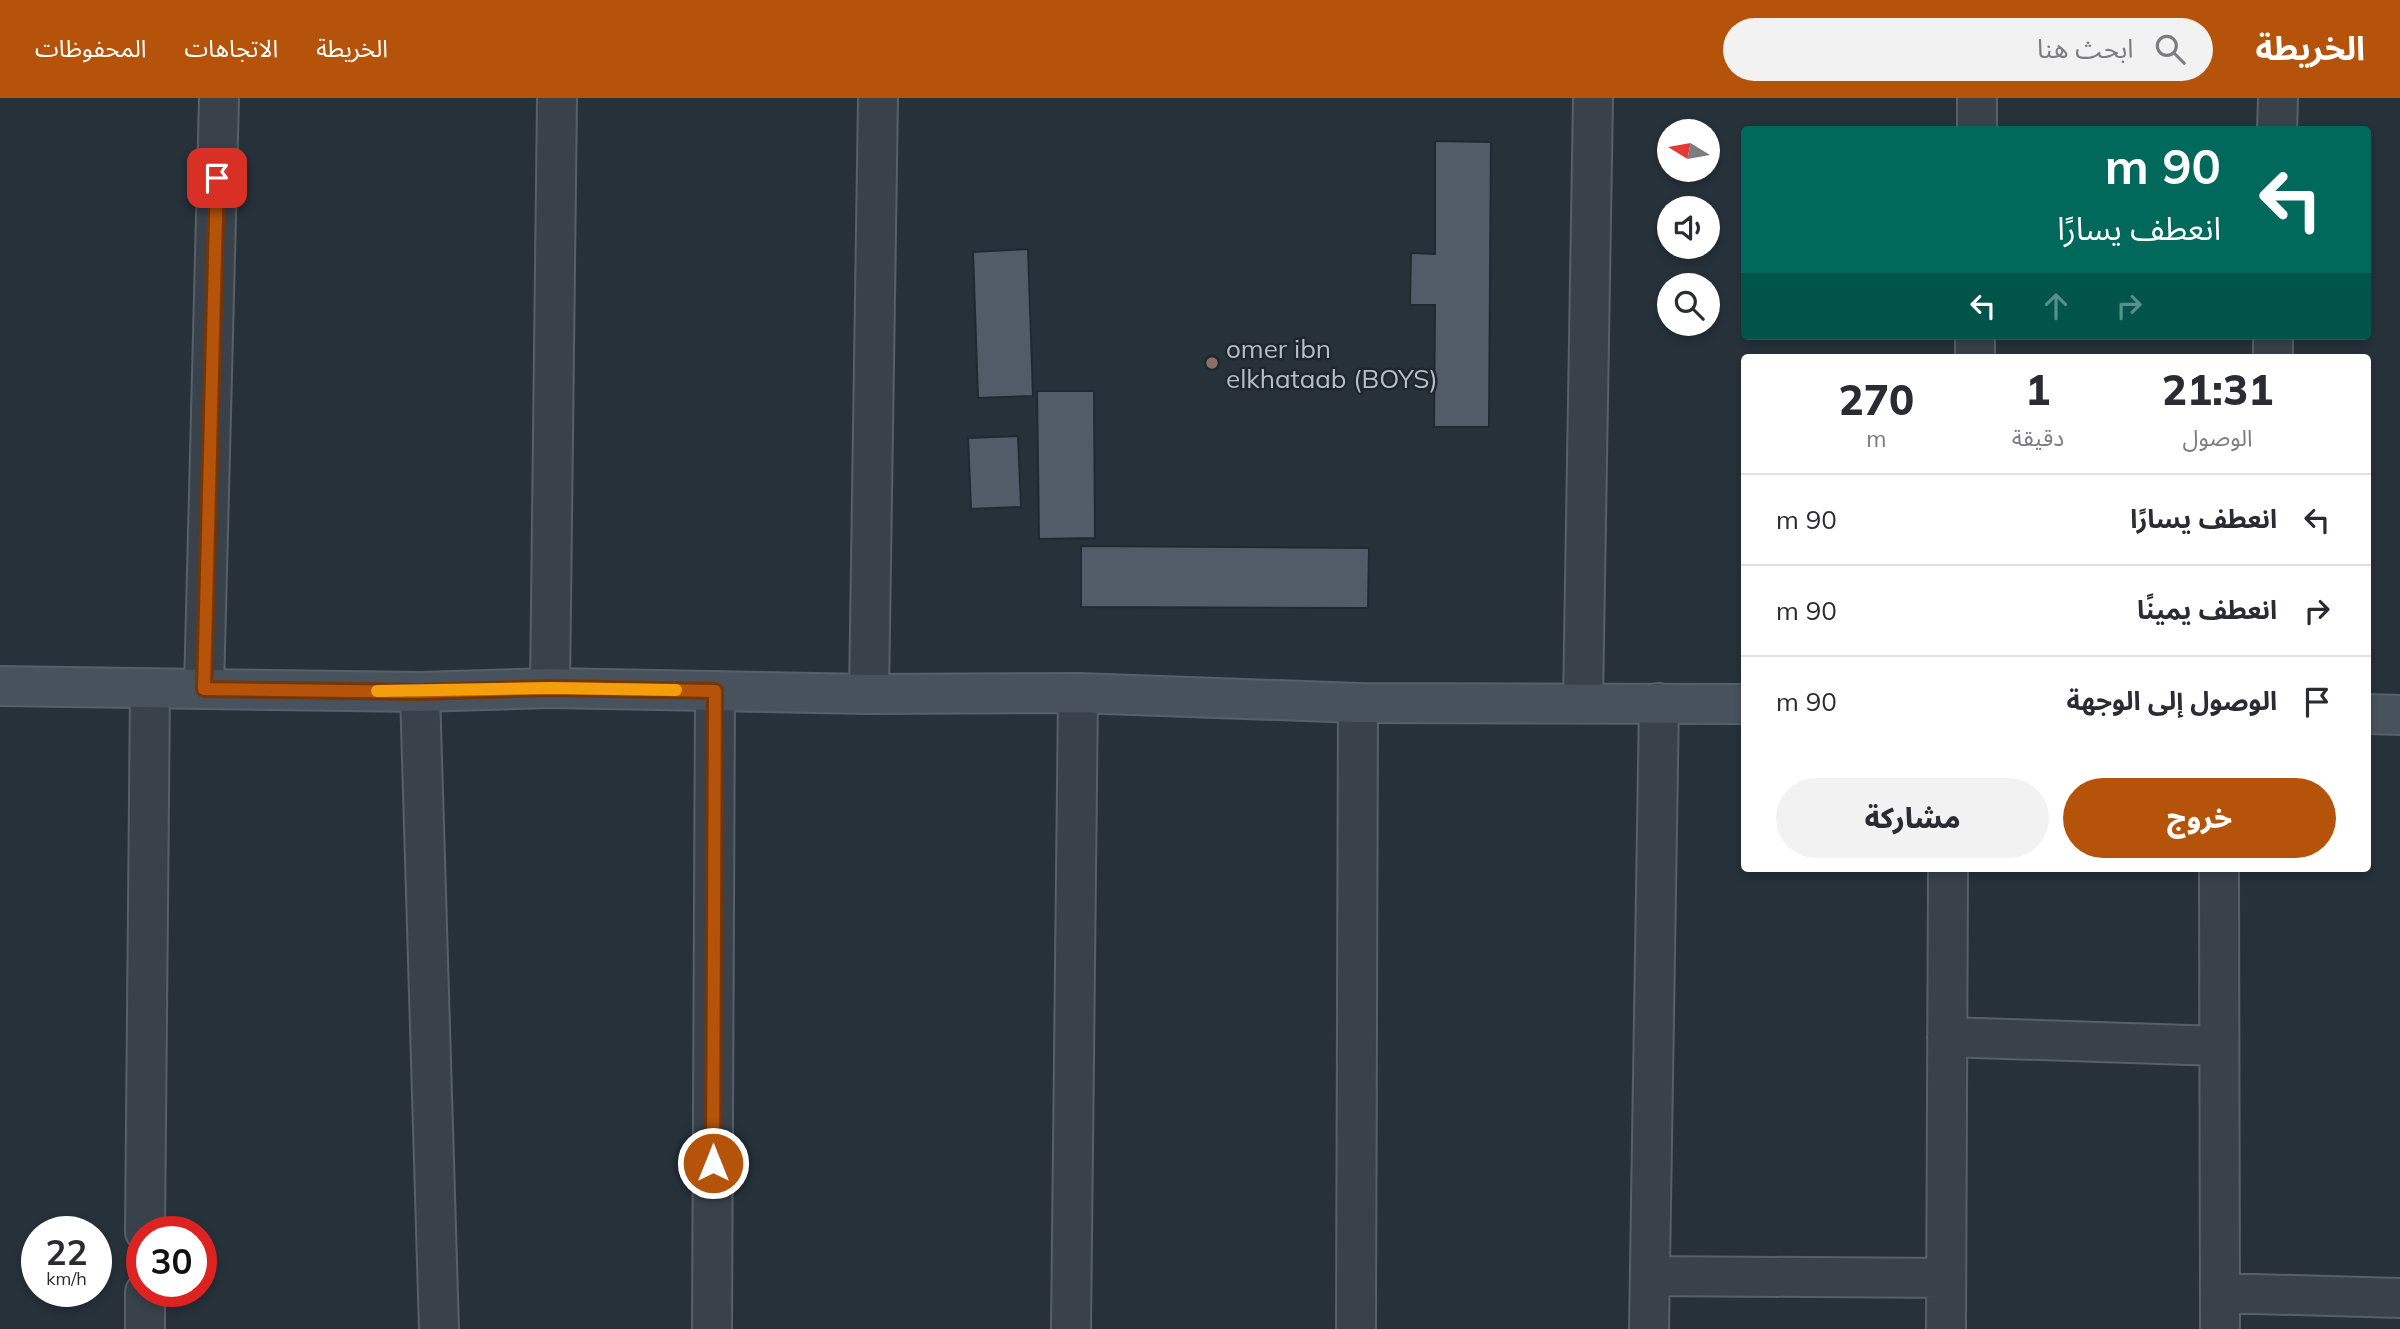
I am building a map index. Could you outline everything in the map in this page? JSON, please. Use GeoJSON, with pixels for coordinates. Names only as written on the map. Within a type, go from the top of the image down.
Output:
{"type":"FeatureCollection","features":[{"type":"Feature","properties":{"kind":"main road"},"geometry":{"type":"LineString","coordinates":[[0,686],[420,692],[550,688],[869,694],[1078,693],[1358,704],[1741,704]]}},
{"type":"Feature","properties":{"kind":"main road"},"geometry":{"type":"LineString","coordinates":[[2371,714],[2400,715]]}},
{"type":"Feature","properties":{"kind":"street"},"geometry":{"type":"LineString","coordinates":[[204,689],[219,98]]}},
{"type":"Feature","properties":{"kind":"street"},"geometry":{"type":"LineString","coordinates":[[550,688],[557,98]]}},
{"type":"Feature","properties":{"kind":"street"},"geometry":{"type":"LineString","coordinates":[[869,694],[878,98]]}},
{"type":"Feature","properties":{"kind":"street"},"geometry":{"type":"LineString","coordinates":[[1583,702],[1593,98]]}},
{"type":"Feature","properties":{"kind":"street"},"geometry":{"type":"LineString","coordinates":[[1977,98],[1977,126]]}},
{"type":"Feature","properties":{"kind":"street"},"geometry":{"type":"LineString","coordinates":[[2277,126],[2278,98]]}},
{"type":"Feature","properties":{"kind":"street"},"geometry":{"type":"LineString","coordinates":[[145,1216],[150,689]]}},
{"type":"Feature","properties":{"kind":"street"},"geometry":{"type":"LineString","coordinates":[[712,1329],[715,691]]}},
{"type":"Feature","properties":{"kind":"street"},"geometry":{"type":"LineString","coordinates":[[420,692],[439,1329]]}},
{"type":"Feature","properties":{"kind":"street"},"geometry":{"type":"LineString","coordinates":[[1071,1329],[1078,693]]}},
{"type":"Feature","properties":{"kind":"street"},"geometry":{"type":"LineString","coordinates":[[1649,1329],[1659,703]]}},
{"type":"Feature","properties":{"kind":"street"},"geometry":{"type":"LineString","coordinates":[[1356,1329],[1358,704]]}},
{"type":"Feature","properties":{"kind":"street"},"geometry":{"type":"LineString","coordinates":[[1945,1329],[1948,872]]}},
{"type":"Feature","properties":{"kind":"street"},"geometry":{"type":"LineString","coordinates":[[2219,872],[2220,1311],[2400,1298]]}},
{"type":"Feature","properties":{"kind":"street"},"geometry":{"type":"LineString","coordinates":[[1947,1037],[2219,1046]]}},
{"type":"Feature","properties":{"kind":"street"},"geometry":{"type":"LineString","coordinates":[[1650,1276],[1946,1278]]}},
{"type":"Feature","properties":{"kind":"street"},"geometry":{"type":"LineString","coordinates":[[145,1307],[145,1329]]}},
{"type":"Feature","properties":{"kind":"building"},"geometry":{"type":"Polygon","coordinates":[[[1435,141],[1491,142],[1489,427],[1434,427],[1435,305],[1410,305],[1411,253],[1435,254],[1435,141]]]}},
{"type":"Feature","properties":{"kind":"building"},"geometry":{"type":"Polygon","coordinates":[[[1028,249],[1033,396],[978,398],[973,252],[1028,249]]]}},
{"type":"Feature","properties":{"kind":"building"},"geometry":{"type":"Polygon","coordinates":[[[1037,391],[1094,391],[1095,538],[1039,539],[1037,391]]]}},
{"type":"Feature","properties":{"kind":"building"},"geometry":{"type":"Polygon","coordinates":[[[1018,436],[1021,507],[971,509],[968,438],[1018,436]]]}},
{"type":"Feature","properties":{"kind":"building"},"geometry":{"type":"Polygon","coordinates":[[[1081,546],[1369,548],[1368,608],[1081,607],[1081,546]]]}},
{"type":"Feature","properties":{"kind":"slow traffic"},"geometry":{"type":"LineString","coordinates":[[377,691],[550,688],[676,690]]}},
{"type":"Feature","properties":{"kind":"place","name":"omer ibn elkhataab (BOYS)"},"geometry":{"type":"Point","coordinates":[1212,363]}},
{"type":"Feature","properties":{"kind":"route"},"geometry":{"type":"LineString","coordinates":[[217,178],[204,689],[420,692],[550,688],[715,691],[713,1163]]}}]}
